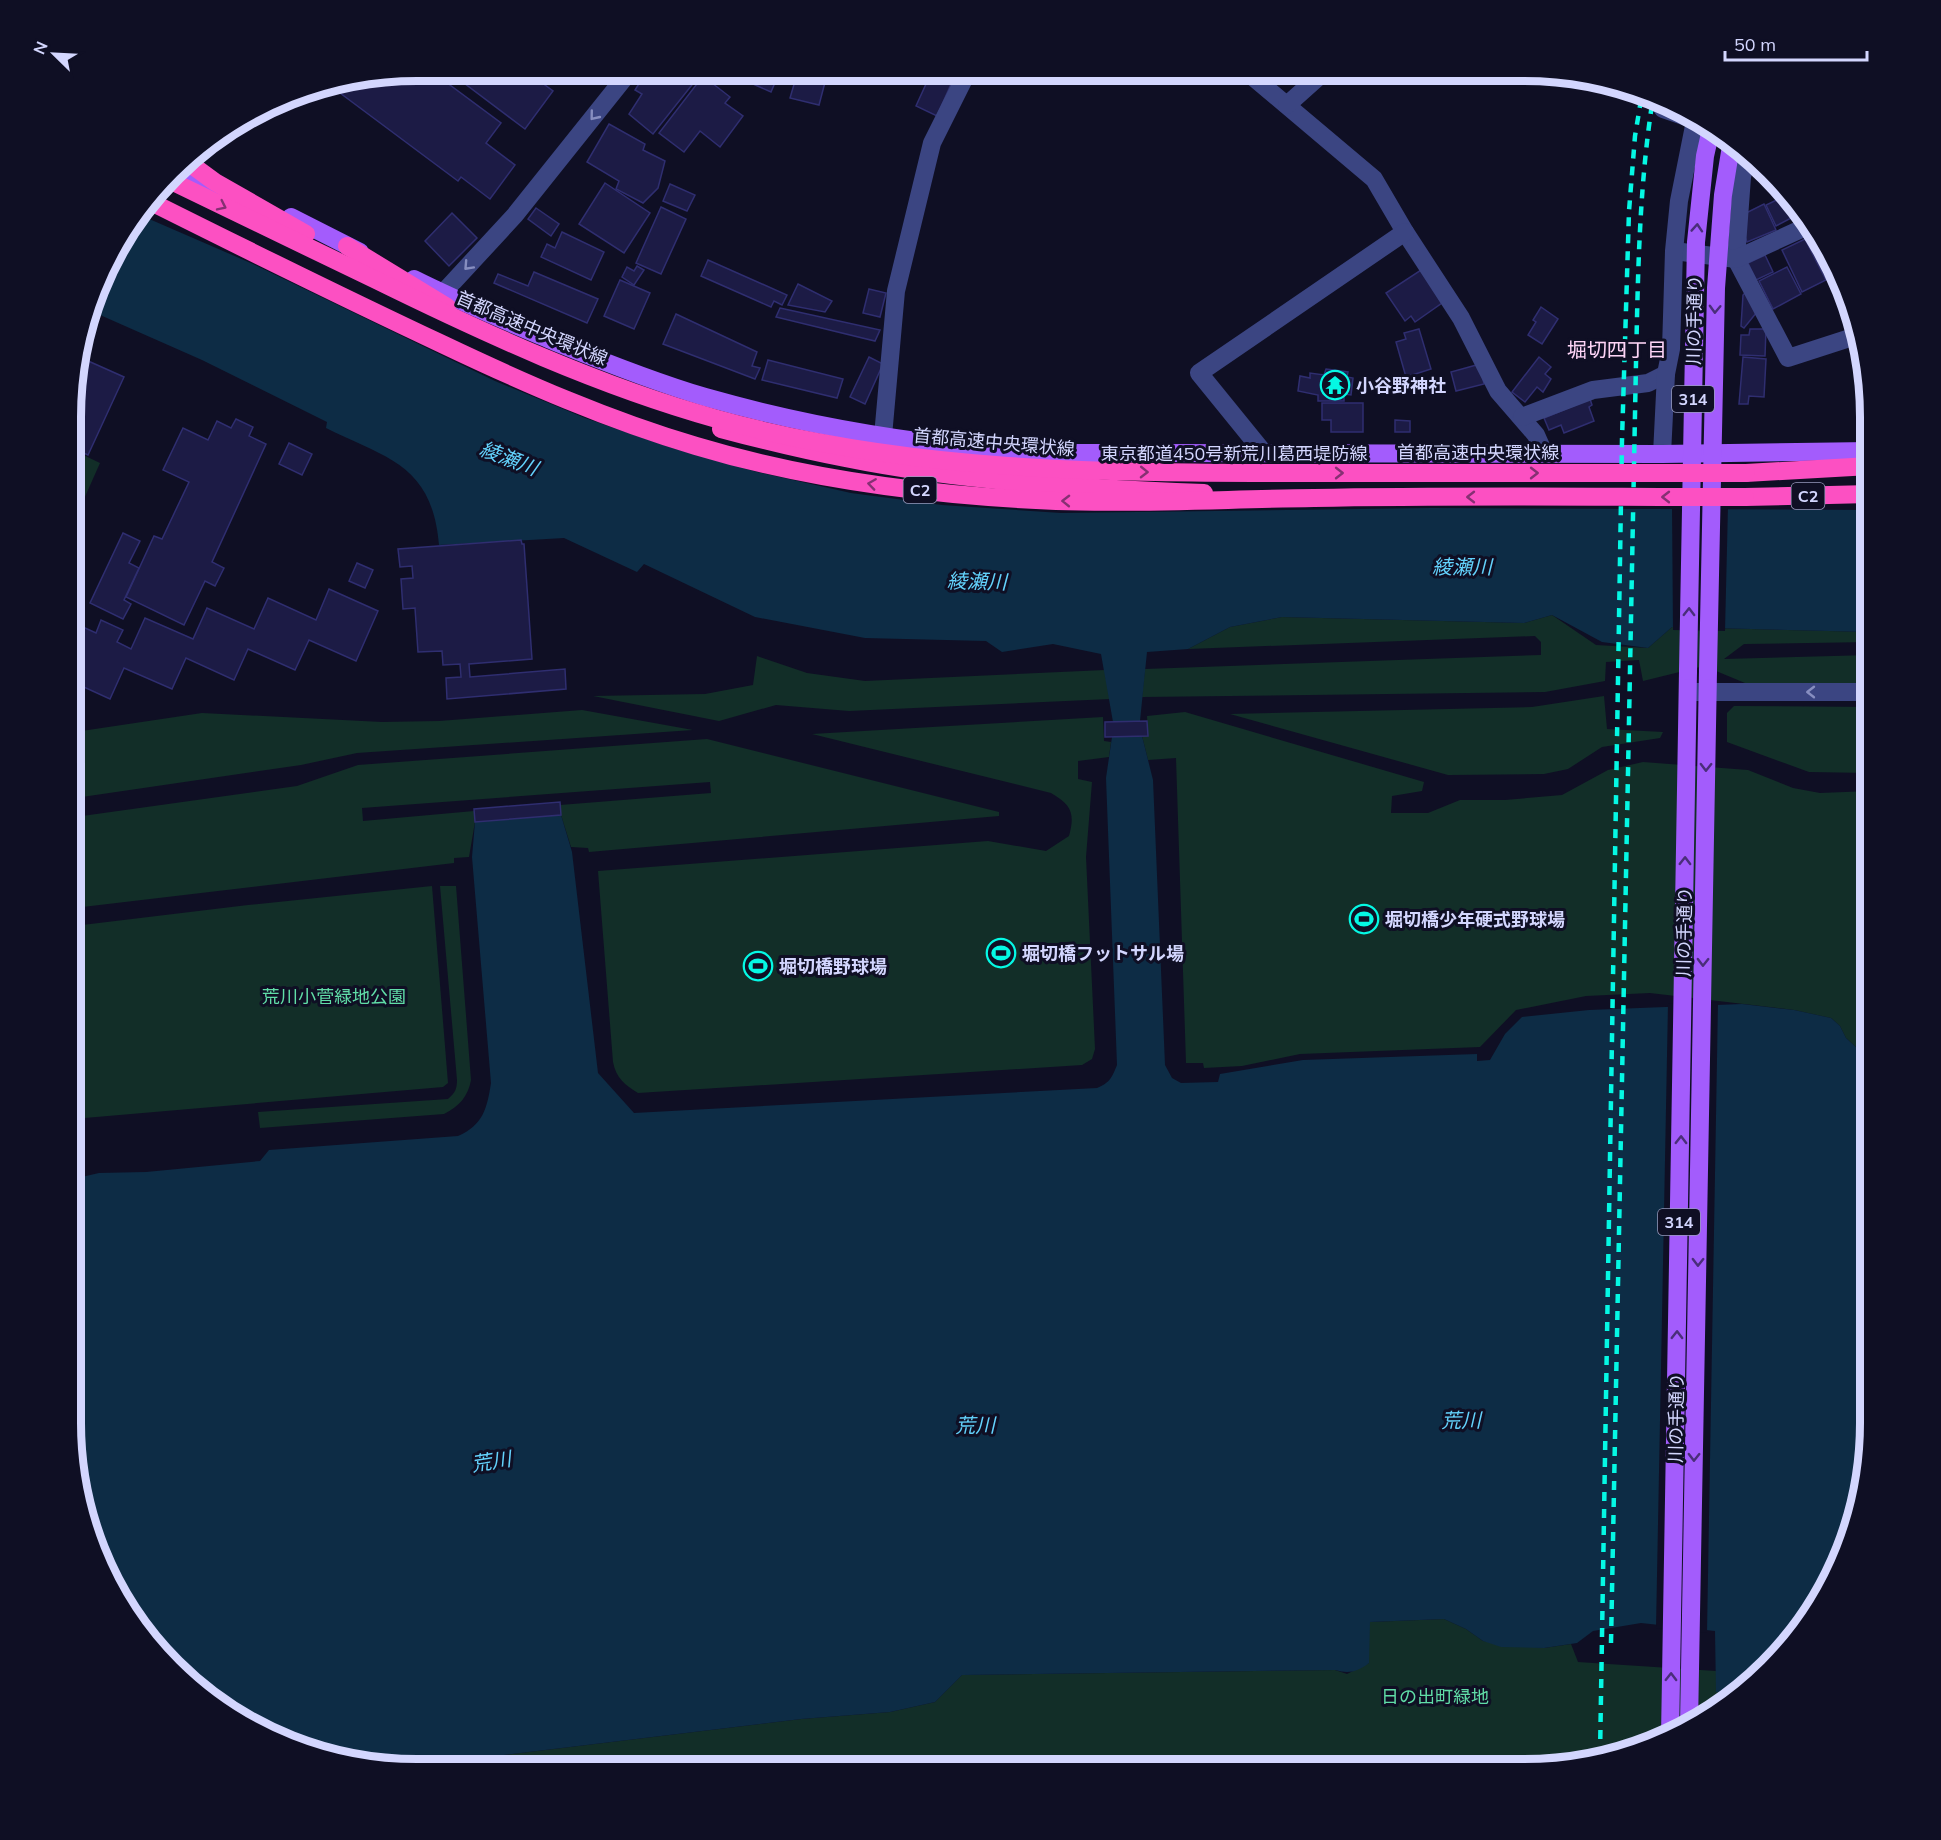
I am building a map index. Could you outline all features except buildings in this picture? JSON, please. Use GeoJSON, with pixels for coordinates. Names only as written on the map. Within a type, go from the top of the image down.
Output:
{"type":"FeatureCollection","features":[{"type":"Feature","properties":{"kind":"highway"},"geometry":{"type":"LineString","coordinates":[[197,163],[215,182],[423,303]]}},
{"type":"Feature","properties":{"kind":"highway","name":"首都高速中央環状線"},"geometry":{"type":"LineString","coordinates":[[175,183],[423,303],[617,387],[717,418],[820,443],[972,464],[1065,470],[1746,473],[1860,467]]}},
{"type":"Feature","properties":{"kind":"highway","name":"C2"},"geometry":{"type":"LineString","coordinates":[[156,205],[352,302],[500,371],[642,429],[697,447],[816,475],[968,496],[1059,501],[1860,494]]}},
{"type":"Feature","properties":{"kind":"highway"},"geometry":{"type":"LineString","coordinates":[[347,246],[456,313],[561,369],[630,399],[701,423],[771,442],[846,459],[925,471],[1056,485],[1317,498]]}},
{"type":"Feature","properties":{"kind":"highway"},"geometry":{"type":"LineString","coordinates":[[1746,473],[1860,475]]}},
{"type":"Feature","properties":{"kind":"highway","name":"C2"},"geometry":{"type":"LineString","coordinates":[[1745,497],[1860,500]]}},
{"type":"Feature","properties":{"kind":"main road","name":"川の手通り"},"geometry":{"type":"LineString","coordinates":[[1670,1725],[1696,242],[1705,156],[1710,137]]}},
{"type":"Feature","properties":{"kind":"main road","name":"川の手通り"},"geometry":{"type":"LineString","coordinates":[[1689,1715],[1716,288],[1722,195],[1730,151]]}},
{"type":"Feature","properties":{"kind":"main road"},"geometry":{"type":"LineString","coordinates":[[198,162],[262,202]]}},
{"type":"Feature","properties":{"kind":"main road"},"geometry":{"type":"LineString","coordinates":[[183,175],[262,202]]}},
{"type":"Feature","properties":{"kind":"main road","name":"東京都道450号新荒川葛西堤防線"},"geometry":{"type":"LineString","coordinates":[[262,202],[443,293],[618,368],[703,396],[788,418],[883,436],[978,448],[1067,453],[1860,452]]}},
{"type":"Feature","properties":{"kind":"street"},"geometry":{"type":"LineString","coordinates":[[443,293],[515,215],[622,81]]}},
{"type":"Feature","properties":{"kind":"street"},"geometry":{"type":"LineString","coordinates":[[883,436],[896,291],[932,142],[963,81]]}},
{"type":"Feature","properties":{"kind":"street"},"geometry":{"type":"LineString","coordinates":[[1258,81],[1374,179],[1405,232],[1461,318],[1498,391],[1536,435],[1544,453]]}},
{"type":"Feature","properties":{"kind":"street"},"geometry":{"type":"LineString","coordinates":[[1287,105],[1314,81]]}},
{"type":"Feature","properties":{"kind":"street"},"geometry":{"type":"LineString","coordinates":[[1662,454],[1666,374],[1671,349],[1678,201],[1693,127]]}},
{"type":"Feature","properties":{"kind":"street"},"geometry":{"type":"LineString","coordinates":[[1745,163],[1736,259],[1788,358],[1851,338]]}},
{"type":"Feature","properties":{"kind":"street"},"geometry":{"type":"LineString","coordinates":[[1674,251],[1736,259],[1802,229]]}},
{"type":"Feature","properties":{"kind":"street"},"geometry":{"type":"LineString","coordinates":[[1264,453],[1199,373],[1405,232]]}},
{"type":"Feature","properties":{"kind":"street"},"geometry":{"type":"LineString","coordinates":[[1522,417],[1593,390],[1648,383],[1666,374]]}},
{"type":"Feature","properties":{"kind":"street"},"geometry":{"type":"LineString","coordinates":[[1688,700],[1860,692]]}},
{"type":"Feature","properties":{"kind":"green space"},"geometry":{"type":"Polygon","coordinates":[[[81,454],[100,463],[81,506],[81,454]]]}},
{"type":"Feature","properties":{"kind":"green space"},"geometry":{"type":"Polygon","coordinates":[[[1552,615],[1596,645],[1648,648],[1672,627],[1860,632],[1860,642],[1744,644],[1724,659],[1860,655],[1860,689],[1745,683],[1704,666],[1643,681],[1639,660],[1606,662],[1605,681],[1545,692],[1142,697],[1145,669],[1541,655],[1541,642],[1535,636],[1188,649],[1230,627],[1282,617],[1524,623],[1552,615]]]}},
{"type":"Feature","properties":{"kind":"green space"},"geometry":{"type":"Polygon","coordinates":[[[757,656],[807,673],[865,681],[1105,670],[1110,699],[849,711],[776,705],[719,721],[593,696],[705,694],[753,685],[757,656]]]}},
{"type":"Feature","properties":{"kind":"green space"},"geometry":{"type":"Polygon","coordinates":[[[1604,696],[1607,729],[1663,732],[1660,738],[1602,747],[1568,769],[1544,774],[1448,775],[1230,714],[1532,707],[1604,696]]]}},
{"type":"Feature","properties":{"kind":"green space"},"geometry":{"type":"Polygon","coordinates":[[[1734,706],[1860,707],[1860,773],[1809,772],[1727,742],[1727,713],[1734,706]]]}},
{"type":"Feature","properties":{"kind":"green space"},"geometry":{"type":"Polygon","coordinates":[[[582,710],[693,730],[357,753],[301,765],[81,797],[81,731],[202,713],[382,722],[439,721],[582,710]]]}},
{"type":"Feature","properties":{"kind":"green space"},"geometry":{"type":"Polygon","coordinates":[[[1185,712],[1424,782],[1422,791],[1392,796],[1391,813],[1428,813],[1460,800],[1505,800],[1562,795],[1608,770],[1643,762],[1748,770],[1793,788],[1820,793],[1860,791],[1860,1049],[1846,1038],[1840,1026],[1831,1018],[1794,1010],[1650,993],[1586,996],[1516,1010],[1480,1047],[1300,1054],[1242,1066],[1204,1068],[1203,1063],[1186,1063],[1176,758],[1148,760],[1142,736],[1148,735],[1147,716],[1185,712]]]}},
{"type":"Feature","properties":{"kind":"green space"},"geometry":{"type":"Polygon","coordinates":[[[1103,717],[1104,741],[1111,742],[1109,757],[1078,761],[1078,779],[1092,782],[1086,857],[1095,1049],[1092,1059],[1082,1065],[638,1093],[619,1077],[613,1062],[598,871],[988,841],[1046,851],[1069,836],[1072,822],[1068,806],[1051,793],[812,734],[1103,717]]]}},
{"type":"Feature","properties":{"kind":"green space"},"geometry":{"type":"Polygon","coordinates":[[[707,739],[999,812],[999,816],[589,852],[588,848],[571,847],[560,805],[711,793],[710,782],[362,808],[363,821],[474,811],[475,822],[469,857],[454,858],[454,863],[81,907],[81,816],[297,786],[358,765],[707,739]]]}},
{"type":"Feature","properties":{"kind":"green space","name":"荒川小菅緑地公園"},"geometry":{"type":"Polygon","coordinates":[[[432,886],[448,1083],[443,1087],[81,1118],[81,925],[432,886]]]}},
{"type":"Feature","properties":{"kind":"green space"},"geometry":{"type":"Polygon","coordinates":[[[440,886],[456,886],[471,1080],[462,1100],[444,1114],[260,1128],[258,1112],[448,1099],[454,1093],[457,1080],[440,886]]]}},
{"type":"Feature","properties":{"kind":"green space","name":"日の出町緑地"},"geometry":{"type":"Polygon","coordinates":[[[1444,1619],[1466,1629],[1483,1641],[1544,1648],[1571,1644],[1578,1662],[1716,1671],[1716,1692],[1726,1692],[1673,1724],[1632,1741],[1590,1753],[1546,1758],[476,1759],[801,1719],[890,1712],[935,1702],[962,1675],[1335,1670],[1347,1674],[1369,1663],[1369,1622],[1444,1619]]]}},
{"type":"Feature","properties":{"kind":"water","name":"綾瀬川"},"geometry":{"type":"Polygon","coordinates":[[[146,218],[253,264],[495,381],[585,418],[672,448],[757,472],[851,493],[942,505],[1061,513],[1432,508],[1860,510],[1860,632],[1672,627],[1648,648],[1602,642],[1552,615],[1524,623],[1282,617],[1230,627],[1188,649],[1147,652],[1140,721],[1113,722],[1101,654],[1053,644],[1002,652],[986,641],[865,638],[755,617],[644,564],[637,572],[564,538],[439,545],[435,518],[427,497],[417,481],[404,468],[369,448],[326,428],[327,422],[202,360],[97,314],[116,268],[146,218]]]}},
{"type":"Feature","properties":{"kind":"water","name":"荒川"},"geometry":{"type":"Polygon","coordinates":[[[1142,736],[1153,780],[1165,1065],[1172,1078],[1181,1083],[1218,1082],[1220,1074],[1303,1060],[1477,1054],[1477,1061],[1490,1060],[1505,1034],[1522,1017],[1589,1010],[1742,1004],[1794,1010],[1831,1018],[1840,1026],[1846,1038],[1860,1049],[1860,1423],[1854,1489],[1834,1552],[1815,1591],[1791,1628],[1762,1661],[1729,1690],[1716,1692],[1715,1631],[1641,1623],[1593,1631],[1577,1643],[1544,1648],[1501,1647],[1483,1641],[1466,1629],[1444,1619],[1370,1622],[1369,1663],[1353,1671],[962,1675],[935,1702],[890,1712],[801,1719],[476,1759],[417,1759],[351,1753],[288,1733],[230,1702],[212,1690],[179,1661],[150,1628],[126,1591],[107,1552],[87,1489],[81,1423],[81,1177],[99,1173],[146,1172],[260,1161],[269,1150],[458,1136],[473,1127],[488,1101],[491,1083],[472,857],[475,822],[561,815],[572,852],[598,1073],[634,1113],[1097,1088],[1110,1079],[1117,1065],[1106,778],[1112,737],[1142,736]]]}},
{"type":"Feature","properties":{"kind":"pier"},"geometry":{"type":"Polygon","coordinates":[[[1672,506],[1728,506],[1725,631],[1673,630],[1672,506]]]}},
{"type":"Feature","properties":{"kind":"pier"},"geometry":{"type":"Polygon","coordinates":[[[1718,1002],[1707,1633],[1656,1628],[1668,1004],[1718,1002]]]}},
{"type":"Feature","properties":{"kind":"railway"},"geometry":{"type":"LineString","coordinates":[[1600,1751],[1622,440],[1629,211],[1635,136],[1641,102]]}},
{"type":"Feature","properties":{"kind":"railway"},"geometry":{"type":"LineString","coordinates":[[1611,1643],[1638,296],[1642,197],[1652,107]]}},
{"type":"Feature","properties":{"kind":"place","name":"小谷野神社"},"geometry":{"type":"Point","coordinates":[1335,385]}},
{"type":"Feature","properties":{"kind":"place","name":"堀切橋少年硬式野球場"},"geometry":{"type":"Point","coordinates":[1364,919]}},
{"type":"Feature","properties":{"kind":"place","name":"堀切橋フットサル場"},"geometry":{"type":"Point","coordinates":[1001,953]}},
{"type":"Feature","properties":{"kind":"place","name":"堀切橋野球場"},"geometry":{"type":"Point","coordinates":[758,966]}},
{"type":"Feature","properties":{"kind":"district","name":"堀切四丁目"},"geometry":{"type":"Point","coordinates":[1617,349]}}]}
